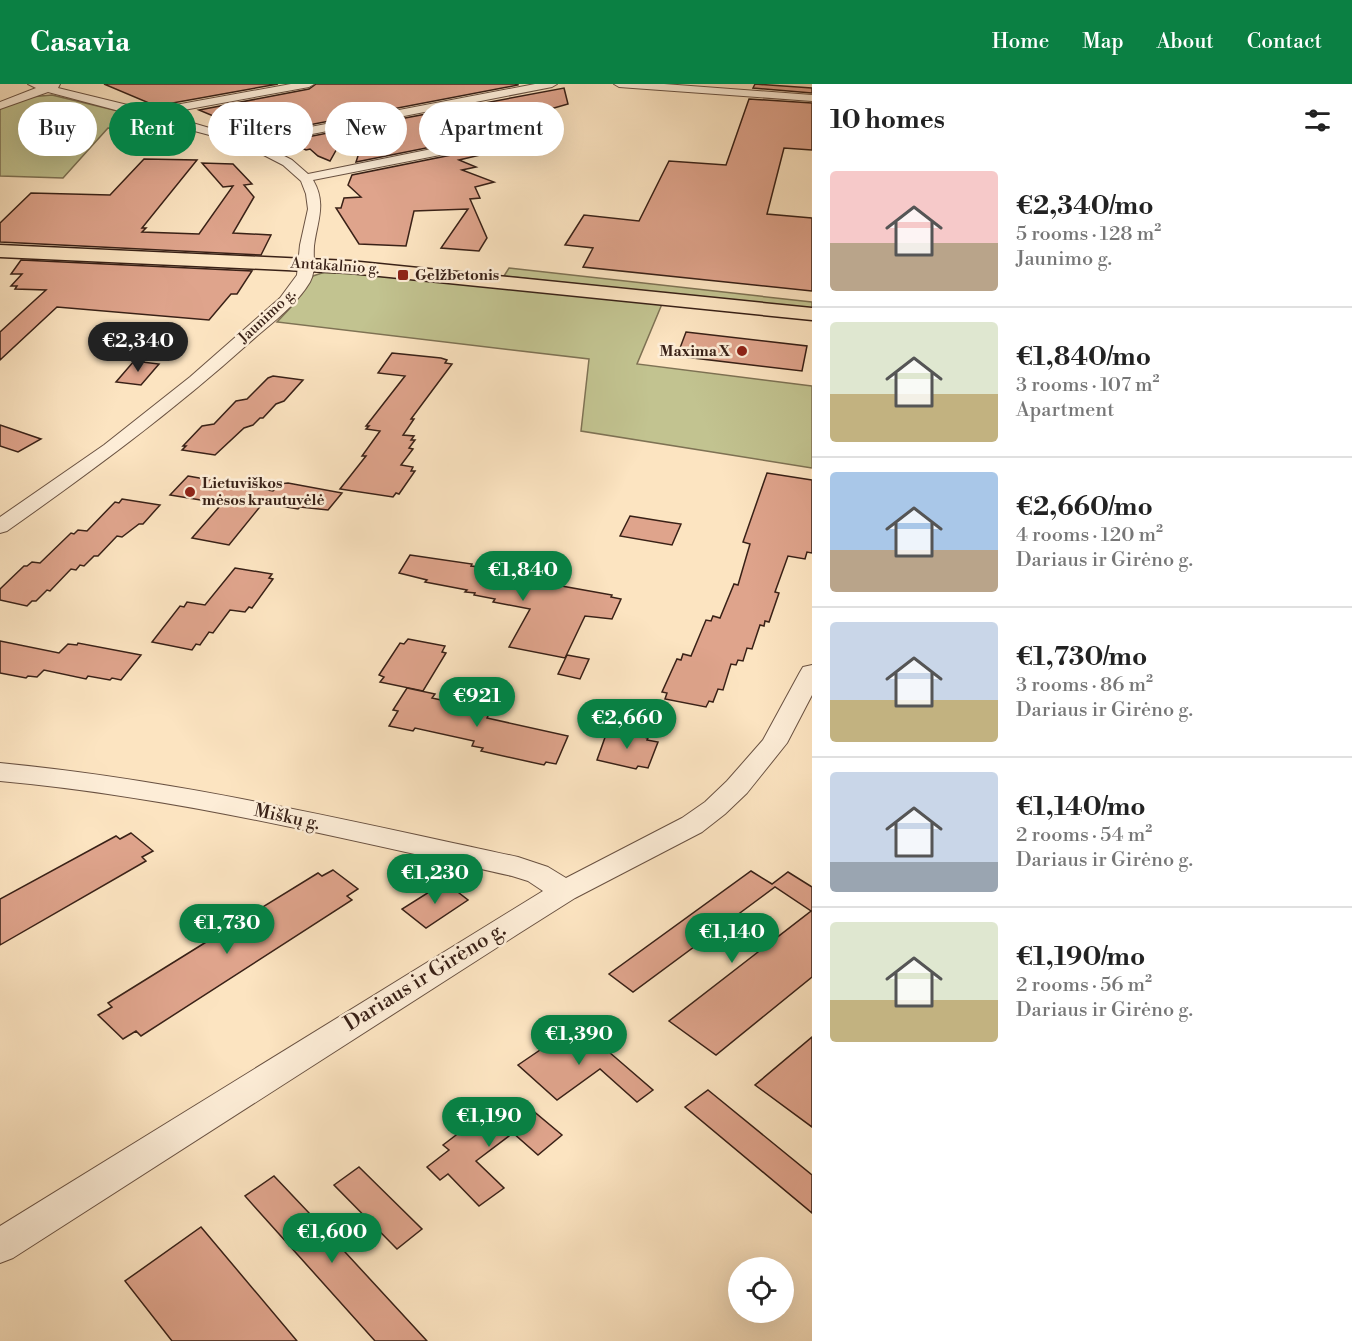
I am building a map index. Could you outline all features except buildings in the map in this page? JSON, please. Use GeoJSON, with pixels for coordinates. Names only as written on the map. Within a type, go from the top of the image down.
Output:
{"type":"FeatureCollection","features":[{"type":"Feature","properties":{"kind":"main road","name":"Antakalnio g."},"geometry":{"type":"LineString","coordinates":[[0,251],[306,264],[427,273],[812,314]]}},
{"type":"Feature","properties":{"kind":"street"},"geometry":{"type":"LineString","coordinates":[[33,84],[53,86],[109,103]]}},
{"type":"Feature","properties":{"kind":"street"},"geometry":{"type":"LineString","coordinates":[[196,105],[309,84]]}},
{"type":"Feature","properties":{"kind":"street"},"geometry":{"type":"LineString","coordinates":[[313,130],[552,84]]}},
{"type":"Feature","properties":{"kind":"street"},"geometry":{"type":"LineString","coordinates":[[619,84],[812,98]]}},
{"type":"Feature","properties":{"kind":"street"},"geometry":{"type":"LineString","coordinates":[[0,106],[53,86]]}},
{"type":"Feature","properties":{"kind":"street"},"geometry":{"type":"LineString","coordinates":[[276,156],[294,167],[305,178],[419,155]]}},
{"type":"Feature","properties":{"kind":"street","name":"Jaunimo g."},"geometry":{"type":"LineString","coordinates":[[0,527],[111,449],[196,381],[299,287],[306,273],[304,255],[316,211],[315,198],[305,178]]}},
{"type":"Feature","properties":{"kind":"street","name":"Dariaus ir Girėno g."},"geometry":{"type":"LineString","coordinates":[[0,1246],[565,891],[692,825],[715,808],[737,787],[774,743],[812,672]]}},
{"type":"Feature","properties":{"kind":"street","name":"Miškų g."},"geometry":{"type":"LineString","coordinates":[[0,772],[122,785],[324,825],[518,867],[538,874],[565,891]]}},
{"type":"Feature","properties":{"kind":"green space"},"geometry":{"type":"Polygon","coordinates":[[[52,95],[81,102],[18,102],[18,156],[83,156],[63,178],[0,176],[0,108],[30,97],[52,95]]]}},
{"type":"Feature","properties":{"kind":"green space"},"geometry":{"type":"Polygon","coordinates":[[[97,106],[109,109],[108,128],[97,140],[97,106]]]}},
{"type":"Feature","properties":{"kind":"green space"},"geometry":{"type":"Polygon","coordinates":[[[509,268],[812,302],[812,309],[504,276],[509,268]]]}},
{"type":"Feature","properties":{"kind":"green space"},"geometry":{"type":"Polygon","coordinates":[[[328,271],[662,304],[637,364],[812,386],[812,468],[581,431],[589,359],[277,322],[292,306],[313,276],[328,271]]]}},
{"type":"Feature","properties":{"kind":"place","name":"Gelžbetonis"},"geometry":{"type":"Point","coordinates":[403,275]}},
{"type":"Feature","properties":{"kind":"place","name":"Maxima X"},"geometry":{"type":"Point","coordinates":[742,351]}},
{"type":"Feature","properties":{"kind":"place","name":"Lietuviškos mėsos krautuvėlė"},"geometry":{"type":"Point","coordinates":[190,492]}}]}
